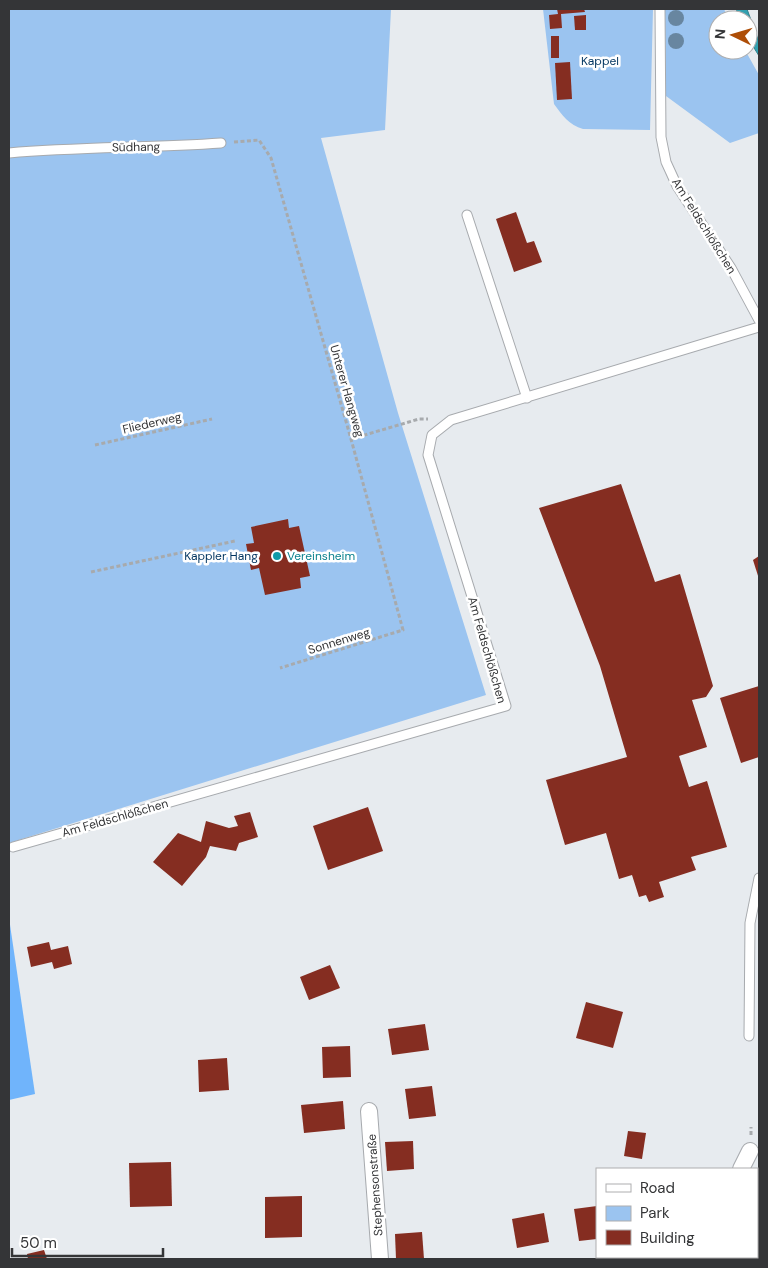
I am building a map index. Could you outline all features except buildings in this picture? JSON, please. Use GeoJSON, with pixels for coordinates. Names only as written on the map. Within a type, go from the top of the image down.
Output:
{"type":"FeatureCollection","features":[{"type":"Feature","properties":{"kind":"street","name":"Stephensonstraße"},"geometry":{"type":"LineString","coordinates":[[369,1111],[380,1259]]}},
{"type":"Feature","properties":{"kind":"street"},"geometry":{"type":"LineString","coordinates":[[742,1168],[750,1151]]}},
{"type":"Feature","properties":{"kind":"lane","name":"Am Feldschlößchen"},"geometry":{"type":"LineString","coordinates":[[660,9],[661,138],[666,162],[677,186],[731,268],[759,320]]}},
{"type":"Feature","properties":{"kind":"lane","name":"Südhang"},"geometry":{"type":"LineString","coordinates":[[9,154],[50,150],[160,147],[221,142]]}},
{"type":"Feature","properties":{"kind":"lane"},"geometry":{"type":"LineString","coordinates":[[467,215],[527,398]]}},
{"type":"Feature","properties":{"kind":"lane","name":"Am Feldschlößchen"},"geometry":{"type":"LineString","coordinates":[[13,847],[506,706],[428,455],[432,435],[451,420],[759,327]]}},
{"type":"Feature","properties":{"kind":"lane"},"geometry":{"type":"LineString","coordinates":[[749,1036],[750,923],[759,878]]}},
{"type":"Feature","properties":{"kind":"path","name":"Unterer Hangweg"},"geometry":{"type":"LineString","coordinates":[[221,142],[260,140],[271,158],[403,630]]}},
{"type":"Feature","properties":{"kind":"path","name":"Fliederweg"},"geometry":{"type":"LineString","coordinates":[[95,445],[212,418]]}},
{"type":"Feature","properties":{"kind":"path"},"geometry":{"type":"LineString","coordinates":[[351,439],[418,419],[451,420]]}},
{"type":"Feature","properties":{"kind":"path"},"geometry":{"type":"LineString","coordinates":[[91,572],[235,541]]}},
{"type":"Feature","properties":{"kind":"path","name":"Sonnenweg"},"geometry":{"type":"LineString","coordinates":[[280,668],[403,630]]}},
{"type":"Feature","properties":{"kind":"green space","name":"Kappler Hang"},"geometry":{"type":"Polygon","coordinates":[[[9,9],[391,9],[385,130],[321,138],[398,413],[486,695],[9,843],[9,9]]]}},
{"type":"Feature","properties":{"kind":"green space","name":"Kappel"},"geometry":{"type":"Polygon","coordinates":[[[543,9],[653,9],[650,130],[583,129],[574,125],[563,116],[554,104],[543,9]]]}},
{"type":"Feature","properties":{"kind":"green space"},"geometry":{"type":"Polygon","coordinates":[[[665,9],[724,9],[708,10],[708,60],[751,60],[759,75],[759,133],[730,143],[666,96],[665,9]]]}},
{"type":"Feature","properties":{"kind":"shaded area"},"geometry":{"type":"Polygon","coordinates":[[[9,918],[35,1094],[9,1100],[9,918]]]}},
{"type":"Feature","properties":{"kind":"place","name":"Vereinsheim"},"geometry":{"type":"Point","coordinates":[277,556]}}]}
